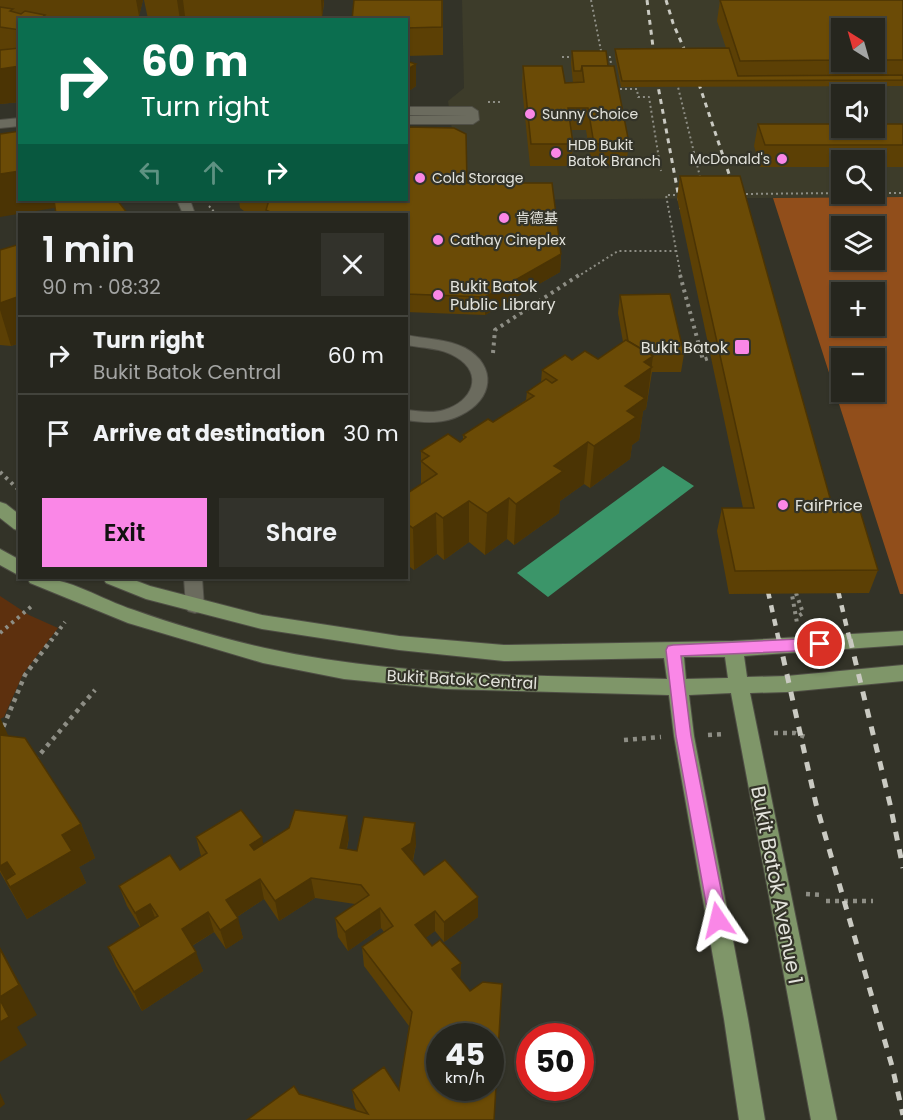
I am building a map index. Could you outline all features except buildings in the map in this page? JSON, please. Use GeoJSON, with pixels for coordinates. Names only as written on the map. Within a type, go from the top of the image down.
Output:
{"type":"FeatureCollection","features":[{"type":"Feature","properties":{"kind":"main road"},"geometry":{"type":"LineString","coordinates":[[0,508],[18,523]]}},
{"type":"Feature","properties":{"kind":"main road"},"geometry":{"type":"LineString","coordinates":[[0,556],[18,568]]}},
{"type":"Feature","properties":{"kind":"main road","name":"Bukit Batok Central"},"geometry":{"type":"LineString","coordinates":[[38,579],[128,616],[263,655],[344,671],[446,681],[676,687],[786,684],[903,673]]}},
{"type":"Feature","properties":{"kind":"main road","name":"Bukit Batok Central"},"geometry":{"type":"LineString","coordinates":[[114,579],[146,592],[262,622],[399,643],[504,653],[733,649],[903,638]]}},
{"type":"Feature","properties":{"kind":"main road","name":"Bukit Batok Avenue 1"},"geometry":{"type":"LineString","coordinates":[[733,649],[747,733],[824,1120]]}},
{"type":"Feature","properties":{"kind":"main road"},"geometry":{"type":"LineString","coordinates":[[673,650],[684,736],[736,1019],[752,1120]]}},
{"type":"Feature","properties":{"kind":"street"},"geometry":{"type":"LineString","coordinates":[[408,111],[472,116],[408,120]]}},
{"type":"Feature","properties":{"kind":"street"},"geometry":{"type":"LineString","coordinates":[[0,124],[18,122]]}},
{"type":"Feature","properties":{"kind":"street"},"geometry":{"type":"LineString","coordinates":[[0,135],[18,132]]}},
{"type":"Feature","properties":{"kind":"street"},"geometry":{"type":"LineString","coordinates":[[408,340],[460,352],[472,360],[479,370],[482,384],[476,397],[463,408],[444,416],[412,417]]}},
{"type":"Feature","properties":{"kind":"street"},"geometry":{"type":"LineString","coordinates":[[408,348],[429,345]]}},
{"type":"Feature","properties":{"kind":"street"},"geometry":{"type":"LineString","coordinates":[[193,579],[195,606]]}},
{"type":"Feature","properties":{"kind":"path"},"geometry":{"type":"LineString","coordinates":[[591,0],[602,57]]}},
{"type":"Feature","properties":{"kind":"path"},"geometry":{"type":"LineString","coordinates":[[562,57],[582,57]]}},
{"type":"Feature","properties":{"kind":"path"},"geometry":{"type":"LineString","coordinates":[[592,57],[610,57],[615,89],[637,89],[638,97],[649,97],[661,171]]}},
{"type":"Feature","properties":{"kind":"path"},"geometry":{"type":"LineString","coordinates":[[605,69],[618,69]]}},
{"type":"Feature","properties":{"kind":"path"},"geometry":{"type":"LineString","coordinates":[[675,77],[703,189]]}},
{"type":"Feature","properties":{"kind":"path"},"geometry":{"type":"LineString","coordinates":[[738,194],[831,193]]}},
{"type":"Feature","properties":{"kind":"path"},"geometry":{"type":"LineString","coordinates":[[885,193],[903,193]]}},
{"type":"Feature","properties":{"kind":"path"},"geometry":{"type":"LineString","coordinates":[[685,195],[666,195],[682,284],[703,360],[722,353]]}},
{"type":"Feature","properties":{"kind":"path"},"geometry":{"type":"LineString","coordinates":[[495,330],[614,252],[676,251]]}},
{"type":"Feature","properties":{"kind":"path"},"geometry":{"type":"LineString","coordinates":[[0,472],[18,489]]}},
{"type":"Feature","properties":{"kind":"path"},"geometry":{"type":"LineString","coordinates":[[790,584],[797,627]]}},
{"type":"Feature","properties":{"kind":"path"},"geometry":{"type":"LineString","coordinates":[[796,593],[803,613],[797,618]]}},
{"type":"Feature","properties":{"kind":"path"},"geometry":{"type":"LineString","coordinates":[[0,633],[33,605]]}},
{"type":"Feature","properties":{"kind":"path"},"geometry":{"type":"LineString","coordinates":[[0,735],[25,675],[65,622]]}},
{"type":"Feature","properties":{"kind":"path"},"geometry":{"type":"LineString","coordinates":[[28,768],[95,690]]}},
{"type":"Feature","properties":{"kind":"path"},"geometry":{"type":"LineString","coordinates":[[624,740],[747,733],[795,733],[808,738]]}},
{"type":"Feature","properties":{"kind":"path"},"geometry":{"type":"LineString","coordinates":[[826,901],[873,901]]}},
{"type":"Feature","properties":{"kind":"shaded area"},"geometry":{"type":"Polygon","coordinates":[[[462,0],[903,0],[903,197],[885,197],[885,150],[831,150],[831,197],[467,200],[454,145],[448,101],[464,88],[462,0]]]}},
{"type":"Feature","properties":{"kind":"shaded area"},"geometry":{"type":"Polygon","coordinates":[[[885,197],[903,197],[903,594],[900,594],[838,402],[885,402],[885,348],[831,348],[831,379],[773,198],[831,198],[831,204],[885,204],[885,197]]]}},
{"type":"Feature","properties":{"kind":"shaded area"},"geometry":{"type":"Polygon","coordinates":[[[663,466],[694,486],[548,597],[517,573],[663,466]]]}},
{"type":"Feature","properties":{"kind":"shaded area"},"geometry":{"type":"Polygon","coordinates":[[[0,596],[29,615],[58,628],[23,674],[4,717],[0,719],[0,596]]]}},
{"type":"Feature","properties":{"kind":"railway"},"geometry":{"type":"LineString","coordinates":[[647,0],[658,86],[681,209]]}},
{"type":"Feature","properties":{"kind":"railway"},"geometry":{"type":"LineString","coordinates":[[666,0],[673,23],[699,84],[735,192]]}},
{"type":"Feature","properties":{"kind":"railway"},"geometry":{"type":"LineString","coordinates":[[765,578],[779,641]]}},
{"type":"Feature","properties":{"kind":"railway"},"geometry":{"type":"LineString","coordinates":[[835,578],[850,641]]}},
{"type":"Feature","properties":{"kind":"railway"},"geometry":{"type":"LineString","coordinates":[[779,639],[816,804],[892,1066],[903,1115]]}},
{"type":"Feature","properties":{"kind":"railway"},"geometry":{"type":"LineString","coordinates":[[850,639],[903,868]]}},
{"type":"Feature","properties":{"kind":"place","name":"Sunny Choice"},"geometry":{"type":"Point","coordinates":[530,114]}},
{"type":"Feature","properties":{"kind":"place","name":"HDB Bukit Batok Branch"},"geometry":{"type":"Point","coordinates":[556,153]}},
{"type":"Feature","properties":{"kind":"place","name":"McDonald's"},"geometry":{"type":"Point","coordinates":[782,159]}},
{"type":"Feature","properties":{"kind":"place","name":"Cold Storage"},"geometry":{"type":"Point","coordinates":[420,178]}},
{"type":"Feature","properties":{"kind":"place","name":"肯德基"},"geometry":{"type":"Point","coordinates":[504,218]}},
{"type":"Feature","properties":{"kind":"place","name":"Cathay Cineplex"},"geometry":{"type":"Point","coordinates":[438,240]}},
{"type":"Feature","properties":{"kind":"place","name":"Bukit Batok Public Library"},"geometry":{"type":"Point","coordinates":[438,295]}},
{"type":"Feature","properties":{"kind":"place","name":"Bukit Batok"},"geometry":{"type":"Point","coordinates":[742,347]}},
{"type":"Feature","properties":{"kind":"place","name":"FairPrice"},"geometry":{"type":"Point","coordinates":[783,505]}},
{"type":"Feature","properties":{"kind":"route"},"geometry":{"type":"LineString","coordinates":[[718,920],[684,736],[673,650],[820,644]]}}]}
